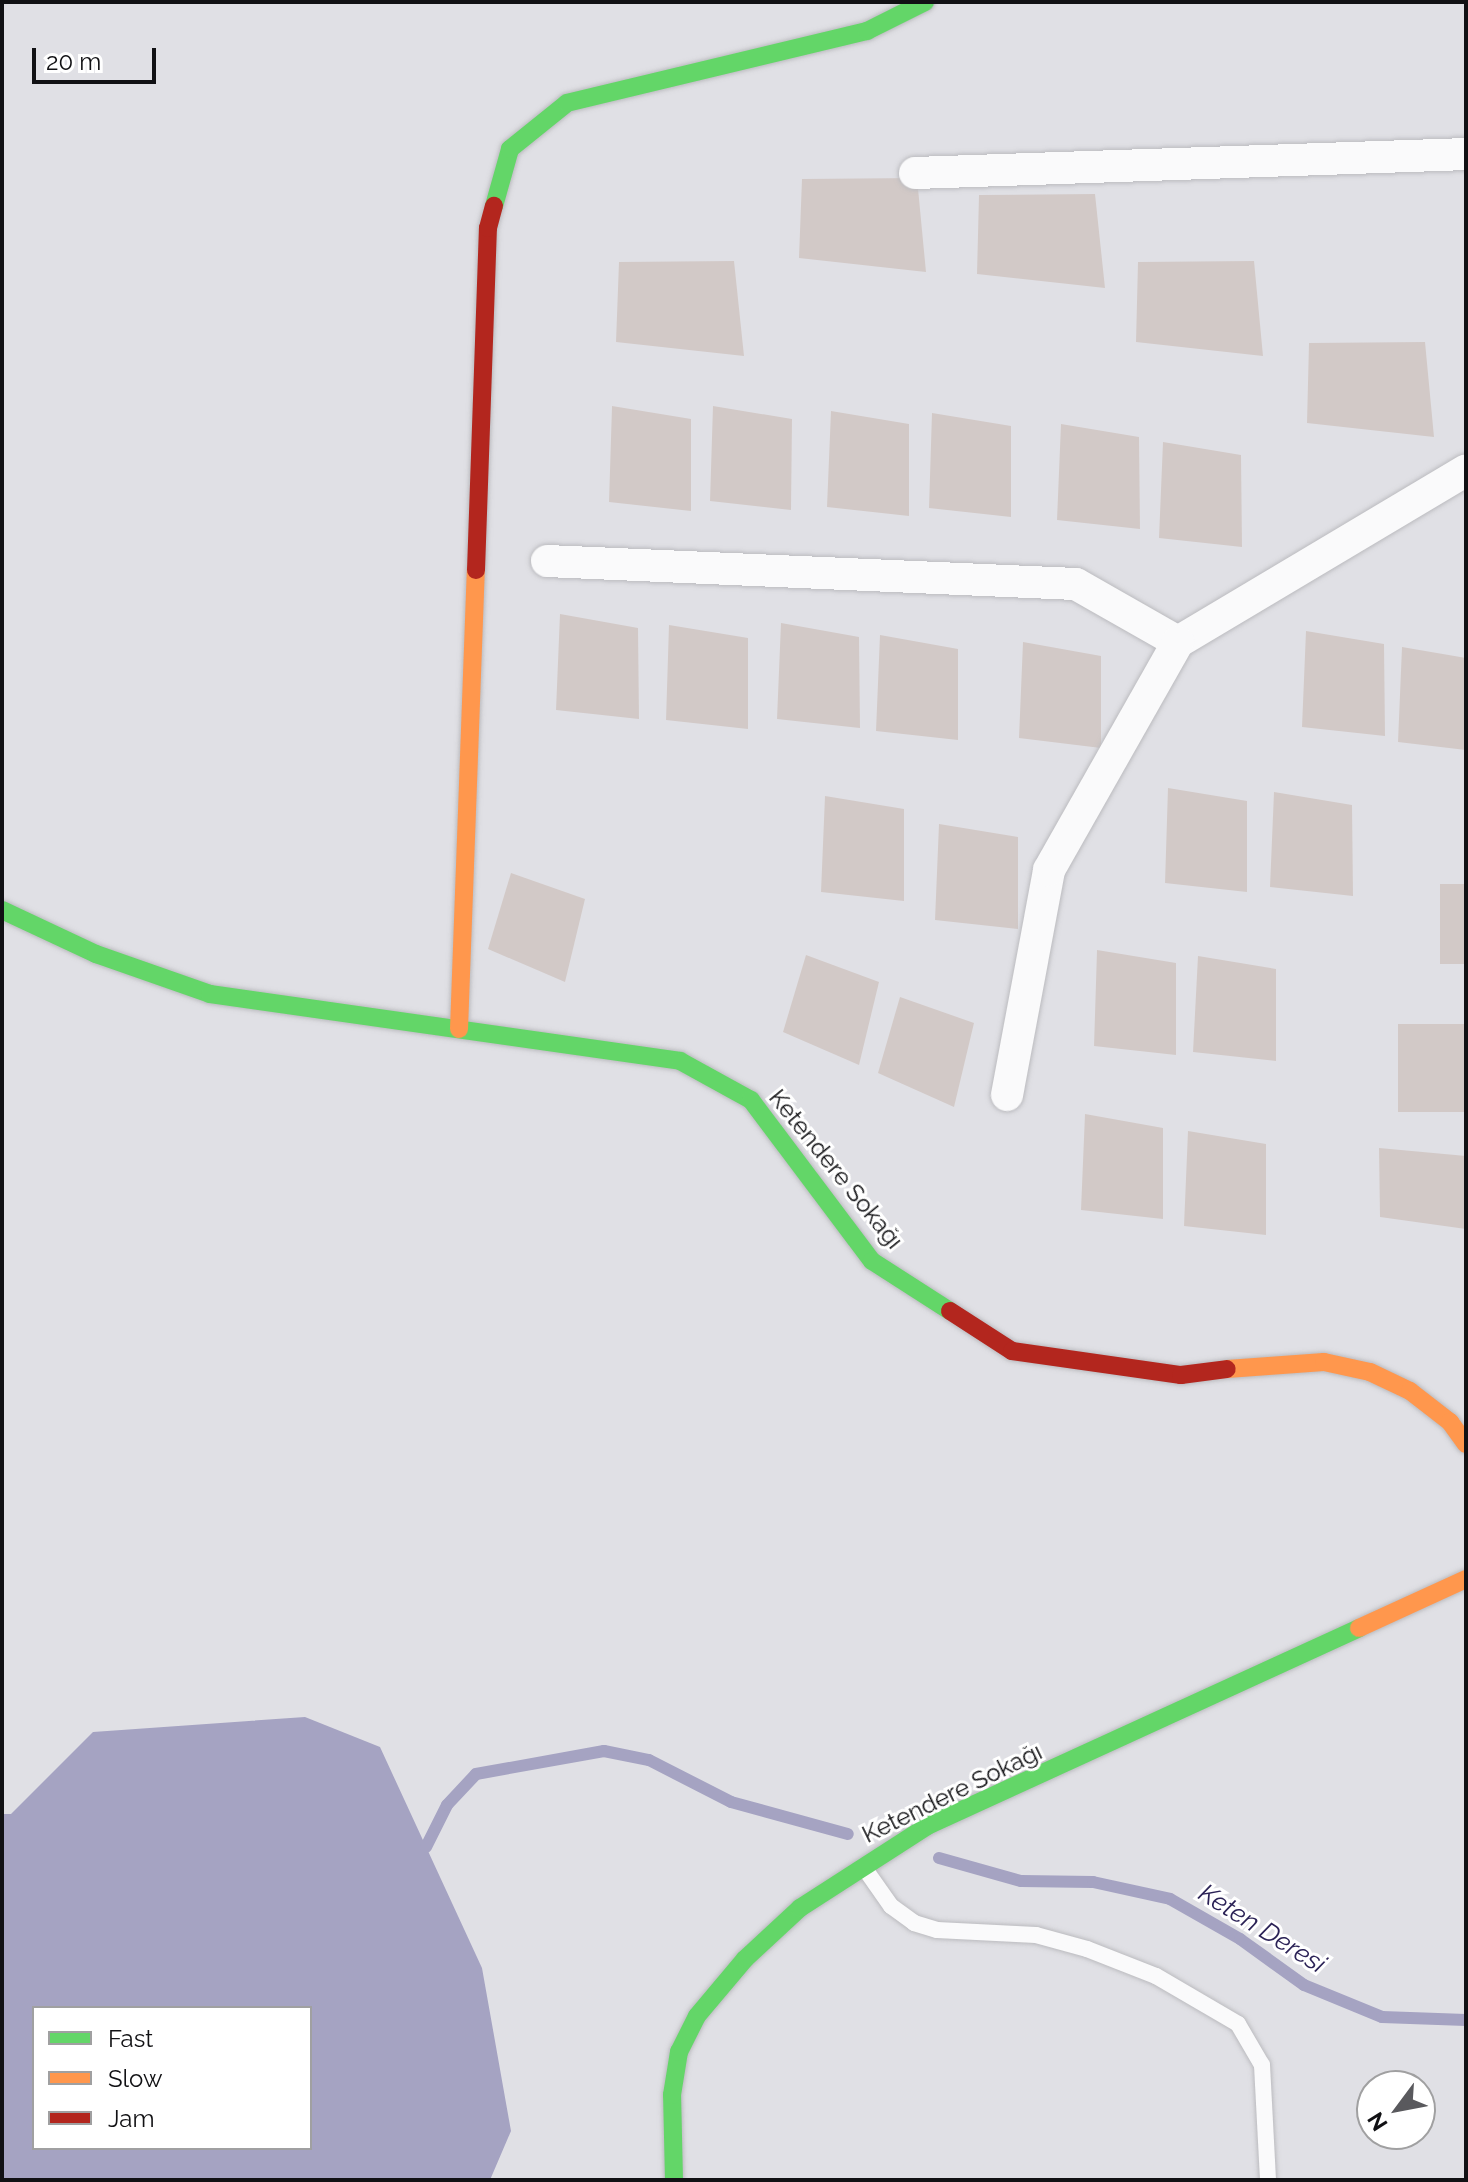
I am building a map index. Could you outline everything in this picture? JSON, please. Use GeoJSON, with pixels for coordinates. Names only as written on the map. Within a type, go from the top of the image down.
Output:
{"type":"FeatureCollection","features":[{"type":"Feature","properties":{"kind":"street"},"geometry":{"type":"LineString","coordinates":[[459,1029],[488,228],[510,149],[567,103],[867,31],[925,2]]}},
{"type":"Feature","properties":{"kind":"street"},"geometry":{"type":"LineString","coordinates":[[915,173],[1466,154]]}},
{"type":"Feature","properties":{"kind":"street"},"geometry":{"type":"LineString","coordinates":[[1007,1095],[1049,870],[1178,642],[1466,470]]}},
{"type":"Feature","properties":{"kind":"street"},"geometry":{"type":"LineString","coordinates":[[547,561],[1076,584],[1178,642]]}},
{"type":"Feature","properties":{"kind":"street","name":"Ketendere Sokağı"},"geometry":{"type":"LineString","coordinates":[[2,910],[96,954],[210,994],[680,1061],[751,1100],[872,1261],[1012,1351],[1181,1375],[1324,1362],[1370,1372],[1410,1391],[1450,1422],[1466,1444]]}},
{"type":"Feature","properties":{"kind":"street","name":"Ketendere Sokağı"},"geometry":{"type":"LineString","coordinates":[[674,2180],[672,2095],[679,2052],[697,2016],[745,1959],[789,1918],[862,1864],[927,1826],[1436,1598],[1466,1579]]}},
{"type":"Feature","properties":{"kind":"lane"},"geometry":{"type":"LineString","coordinates":[[862,1864],[891,1906],[914,1923],[937,1930],[1036,1935],[1087,1949],[1156,1976],[1238,2024],[1262,2065],[1268,2180]]}},
{"type":"Feature","properties":{"kind":"water"},"geometry":{"type":"Polygon","coordinates":[[[305,1717],[380,1747],[482,1968],[511,2131],[490,2180],[2,2180],[2,1814],[11,1814],[93,1732],[305,1717]]]}},
{"type":"Feature","properties":{"kind":"building"},"geometry":{"type":"Polygon","coordinates":[[[917,178],[926,272],[799,258],[802,179],[917,178]]]}},
{"type":"Feature","properties":{"kind":"building"},"geometry":{"type":"Polygon","coordinates":[[[1095,194],[1105,288],[977,274],[979,195],[1095,194]]]}},
{"type":"Feature","properties":{"kind":"building"},"geometry":{"type":"Polygon","coordinates":[[[734,261],[744,356],[616,342],[619,262],[734,261]]]}},
{"type":"Feature","properties":{"kind":"building"},"geometry":{"type":"Polygon","coordinates":[[[1254,261],[1263,356],[1136,342],[1138,262],[1254,261]]]}},
{"type":"Feature","properties":{"kind":"building"},"geometry":{"type":"Polygon","coordinates":[[[1425,342],[1434,437],[1307,423],[1309,343],[1425,342]]]}},
{"type":"Feature","properties":{"kind":"building"},"geometry":{"type":"Polygon","coordinates":[[[612,406],[691,419],[691,511],[609,502],[612,406]]]}},
{"type":"Feature","properties":{"kind":"building"},"geometry":{"type":"Polygon","coordinates":[[[713,406],[792,419],[791,510],[710,501],[713,406]]]}},
{"type":"Feature","properties":{"kind":"building"},"geometry":{"type":"Polygon","coordinates":[[[831,411],[909,424],[909,516],[827,507],[831,411]]]}},
{"type":"Feature","properties":{"kind":"building"},"geometry":{"type":"Polygon","coordinates":[[[932,413],[1011,426],[1011,517],[929,508],[932,413]]]}},
{"type":"Feature","properties":{"kind":"building"},"geometry":{"type":"Polygon","coordinates":[[[1061,424],[1139,437],[1140,529],[1057,520],[1061,424]]]}},
{"type":"Feature","properties":{"kind":"building"},"geometry":{"type":"Polygon","coordinates":[[[1163,442],[1241,455],[1242,547],[1159,538],[1163,442]]]}},
{"type":"Feature","properties":{"kind":"building"},"geometry":{"type":"Polygon","coordinates":[[[560,614],[638,628],[639,719],[556,710],[560,614]]]}},
{"type":"Feature","properties":{"kind":"building"},"geometry":{"type":"Polygon","coordinates":[[[781,623],[859,637],[860,728],[777,719],[781,623]]]}},
{"type":"Feature","properties":{"kind":"building"},"geometry":{"type":"Polygon","coordinates":[[[669,625],[748,638],[748,729],[666,720],[669,625]]]}},
{"type":"Feature","properties":{"kind":"building"},"geometry":{"type":"Polygon","coordinates":[[[1306,631],[1384,644],[1385,736],[1302,727],[1306,631]]]}},
{"type":"Feature","properties":{"kind":"building"},"geometry":{"type":"Polygon","coordinates":[[[880,635],[958,649],[958,740],[876,731],[880,635]]]}},
{"type":"Feature","properties":{"kind":"building"},"geometry":{"type":"Polygon","coordinates":[[[1023,642],[1101,656],[1101,748],[1019,738],[1023,642]]]}},
{"type":"Feature","properties":{"kind":"building"},"geometry":{"type":"Polygon","coordinates":[[[1402,647],[1466,658],[1466,750],[1398,742],[1402,647]]]}},
{"type":"Feature","properties":{"kind":"building"},"geometry":{"type":"Polygon","coordinates":[[[1168,788],[1247,801],[1247,892],[1165,883],[1168,788]]]}},
{"type":"Feature","properties":{"kind":"building"},"geometry":{"type":"Polygon","coordinates":[[[1274,792],[1352,805],[1353,896],[1270,887],[1274,792]]]}},
{"type":"Feature","properties":{"kind":"building"},"geometry":{"type":"Polygon","coordinates":[[[825,796],[904,809],[904,901],[821,892],[825,796]]]}},
{"type":"Feature","properties":{"kind":"building"},"geometry":{"type":"Polygon","coordinates":[[[939,824],[1018,837],[1018,929],[935,920],[939,824]]]}},
{"type":"Feature","properties":{"kind":"building"},"geometry":{"type":"Polygon","coordinates":[[[511,873],[585,899],[565,982],[488,949],[511,873]]]}},
{"type":"Feature","properties":{"kind":"building"},"geometry":{"type":"Polygon","coordinates":[[[1440,884],[1466,884],[1466,964],[1440,964],[1440,884]]]}},
{"type":"Feature","properties":{"kind":"building"},"geometry":{"type":"Polygon","coordinates":[[[1097,950],[1176,963],[1176,1055],[1094,1046],[1097,950]]]}},
{"type":"Feature","properties":{"kind":"building"},"geometry":{"type":"Polygon","coordinates":[[[806,955],[879,982],[859,1065],[783,1032],[806,955]]]}},
{"type":"Feature","properties":{"kind":"building"},"geometry":{"type":"Polygon","coordinates":[[[1198,956],[1276,969],[1276,1061],[1193,1052],[1198,956]]]}},
{"type":"Feature","properties":{"kind":"building"},"geometry":{"type":"Polygon","coordinates":[[[900,997],[974,1023],[954,1107],[878,1073],[900,997]]]}},
{"type":"Feature","properties":{"kind":"building"},"geometry":{"type":"Polygon","coordinates":[[[1398,1024],[1466,1024],[1466,1112],[1398,1112],[1398,1024]]]}},
{"type":"Feature","properties":{"kind":"building"},"geometry":{"type":"Polygon","coordinates":[[[1085,1114],[1163,1128],[1163,1219],[1081,1210],[1085,1114]]]}},
{"type":"Feature","properties":{"kind":"building"},"geometry":{"type":"Polygon","coordinates":[[[1188,1131],[1266,1144],[1266,1235],[1184,1226],[1188,1131]]]}},
{"type":"Feature","properties":{"kind":"building"},"geometry":{"type":"Polygon","coordinates":[[[1379,1148],[1466,1156],[1466,1229],[1380,1217],[1379,1148]]]}},
{"type":"Feature","properties":{"kind":"waterway","name":"Keten Deresi"},"geometry":{"type":"LineString","coordinates":[[426,1847],[447,1805],[476,1774],[604,1751],[649,1760],[731,1802],[848,1834]]}},
{"type":"Feature","properties":{"kind":"waterway","name":"Keten Deresi"},"geometry":{"type":"LineString","coordinates":[[939,1858],[1021,1881],[1093,1882],[1170,1899],[1240,1939],[1304,1985],[1382,2017],[1466,2020]]}},
{"type":"Feature","properties":{"kind":"traffic: fast"},"geometry":{"type":"LineString","coordinates":[[494,206],[510,149],[567,103],[867,31],[925,2]]}},
{"type":"Feature","properties":{"kind":"traffic: fast"},"geometry":{"type":"LineString","coordinates":[[2,910],[96,954],[210,994],[680,1061],[751,1100],[872,1261],[950,1311]]}},
{"type":"Feature","properties":{"kind":"traffic: fast"},"geometry":{"type":"LineString","coordinates":[[674,2180],[672,2095],[679,2052],[697,2016],[745,1959],[800,1908],[927,1826],[1359,1628]]}},
{"type":"Feature","properties":{"kind":"traffic: slow"},"geometry":{"type":"LineString","coordinates":[[459,1029],[476,570]]}},
{"type":"Feature","properties":{"kind":"traffic: slow"},"geometry":{"type":"LineString","coordinates":[[1227,1369],[1324,1362],[1370,1372],[1410,1391],[1450,1422],[1466,1444]]}},
{"type":"Feature","properties":{"kind":"traffic: slow"},"geometry":{"type":"LineString","coordinates":[[1359,1628],[1466,1579]]}},
{"type":"Feature","properties":{"kind":"traffic: jam"},"geometry":{"type":"LineString","coordinates":[[476,570],[488,228],[494,206]]}},
{"type":"Feature","properties":{"kind":"traffic: jam"},"geometry":{"type":"LineString","coordinates":[[950,1311],[1012,1351],[1181,1375],[1227,1369]]}}]}
